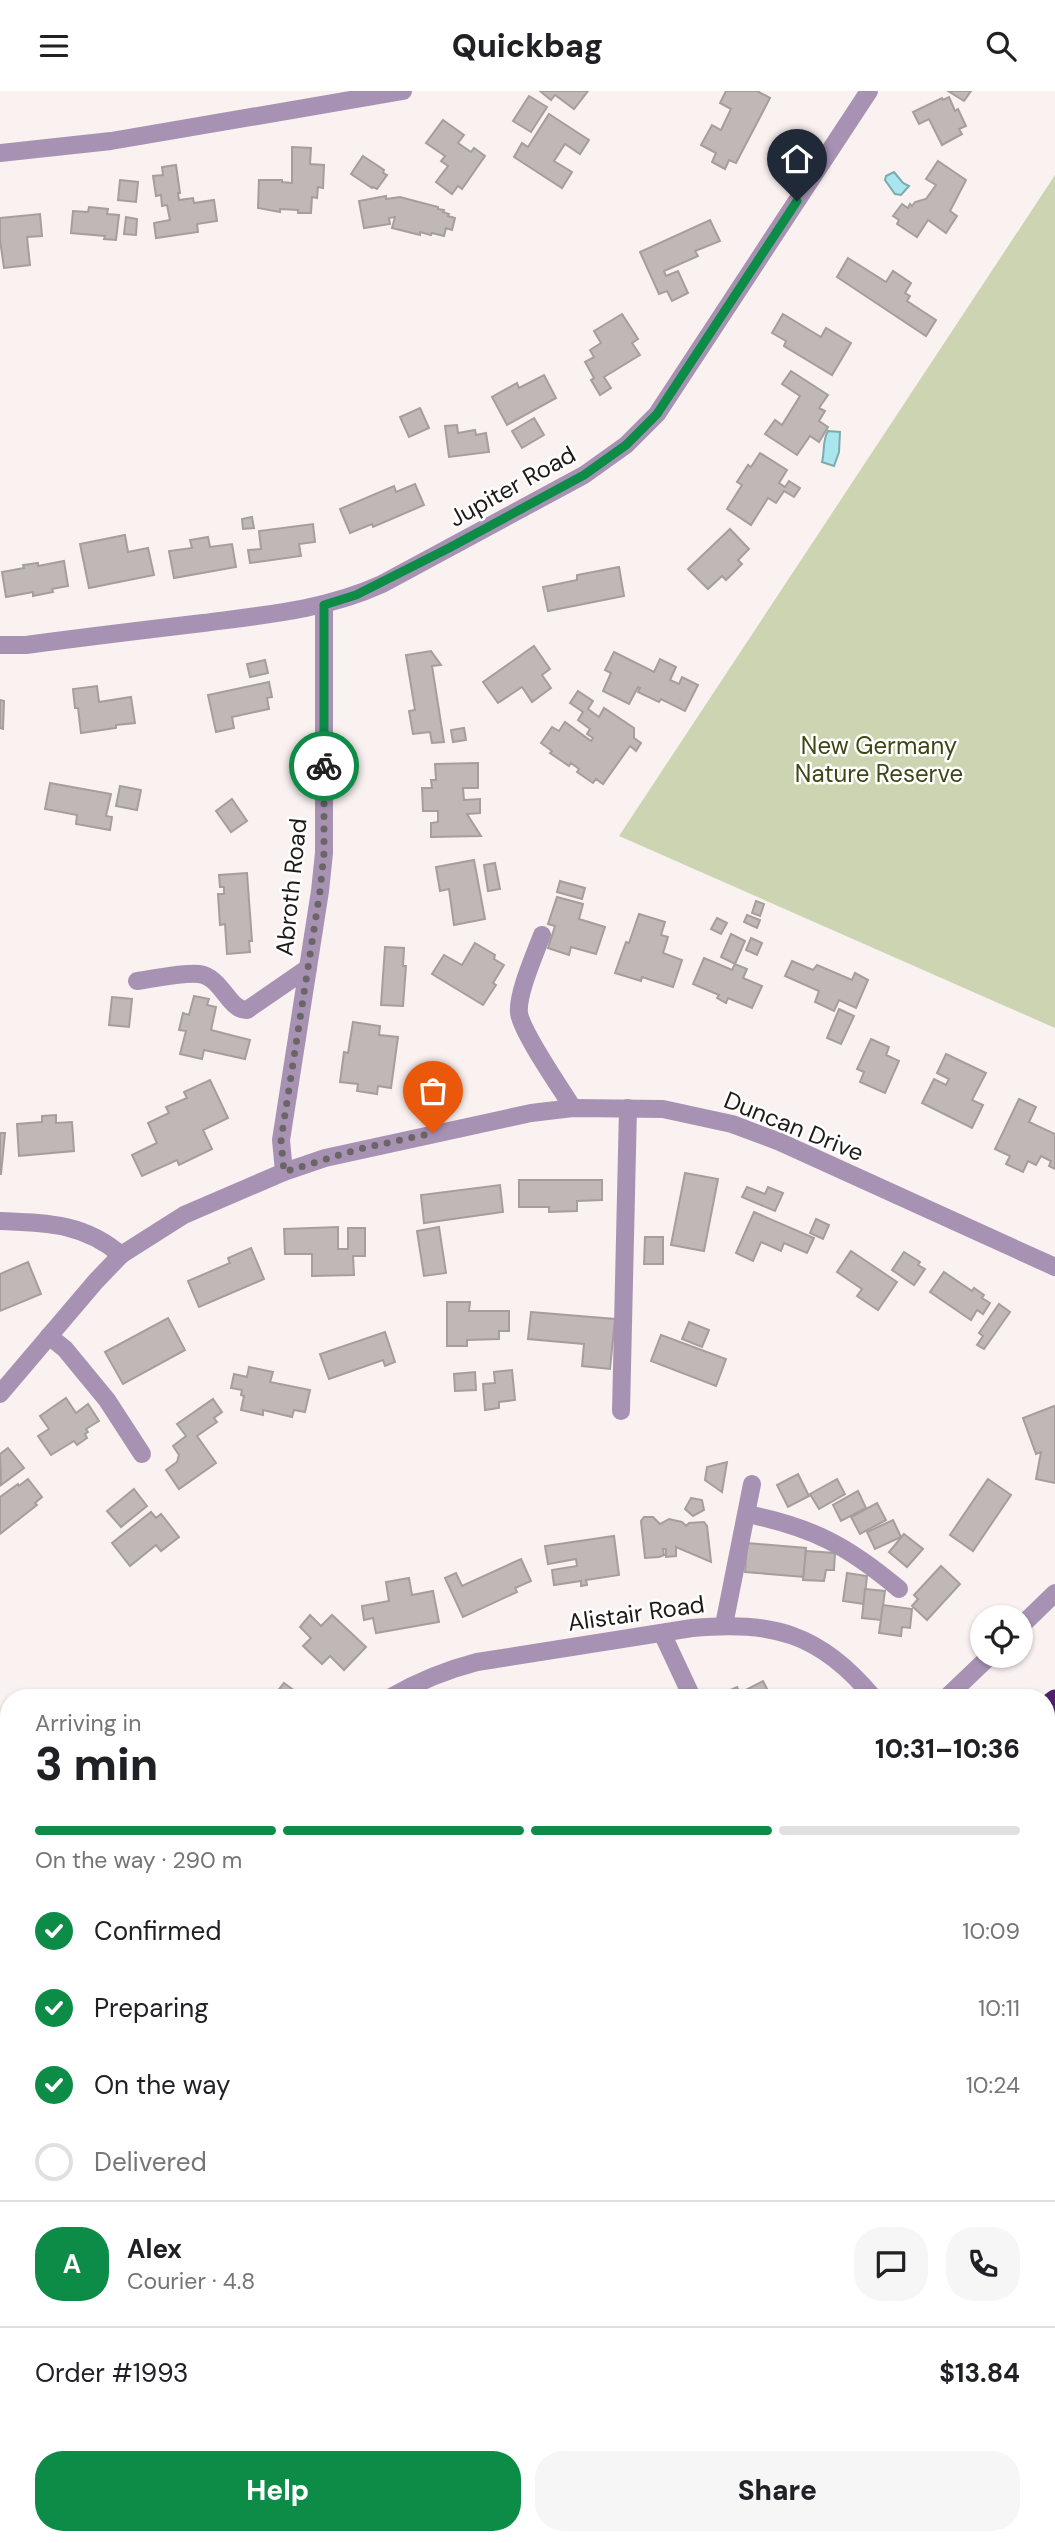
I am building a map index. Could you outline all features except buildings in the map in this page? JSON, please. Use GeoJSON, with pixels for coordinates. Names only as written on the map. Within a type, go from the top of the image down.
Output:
{"type":"FeatureCollection","features":[{"type":"Feature","properties":{"kind":"street"},"geometry":{"type":"LineString","coordinates":[[0,153],[111,141],[403,91]]}},
{"type":"Feature","properties":{"kind":"street","name":"Jupiter Road"},"geometry":{"type":"LineString","coordinates":[[0,645],[26,645],[324,605],[382,584],[554,492],[610,458],[657,414],[869,91]]}},
{"type":"Feature","properties":{"kind":"street","name":"Abroth Road"},"geometry":{"type":"LineString","coordinates":[[284,1172],[281,1140],[324,853],[324,605]]}},
{"type":"Feature","properties":{"kind":"street"},"geometry":{"type":"LineString","coordinates":[[542,935],[525,981],[519,1011],[525,1029],[573,1108]]}},
{"type":"Feature","properties":{"kind":"street"},"geometry":{"type":"LineString","coordinates":[[137,981],[199,974],[223,988],[242,1011],[308,968]]}},
{"type":"Feature","properties":{"kind":"street","name":"Duncan Drive"},"geometry":{"type":"LineString","coordinates":[[0,1394],[121,1255],[184,1215],[284,1172],[359,1149],[531,1113],[573,1108],[663,1109],[757,1133],[1055,1267]]}},
{"type":"Feature","properties":{"kind":"street"},"geometry":{"type":"LineString","coordinates":[[621,1411],[628,1108]]}},
{"type":"Feature","properties":{"kind":"street"},"geometry":{"type":"LineString","coordinates":[[0,1221],[69,1227],[93,1235],[121,1255]]}},
{"type":"Feature","properties":{"kind":"street"},"geometry":{"type":"LineString","coordinates":[[49,1336],[65,1349],[107,1400],[142,1454]]}},
{"type":"Feature","properties":{"kind":"street"},"geometry":{"type":"LineString","coordinates":[[724,1625],[752,1483]]}},
{"type":"Feature","properties":{"kind":"street"},"geometry":{"type":"LineString","coordinates":[[747,1514],[787,1522],[849,1549],[899,1589]]}},
{"type":"Feature","properties":{"kind":"street"},"geometry":{"type":"LineString","coordinates":[[1033,1614],[1055,1593]]}},
{"type":"Feature","properties":{"kind":"street","name":"Alistair Road"},"geometry":{"type":"LineString","coordinates":[[405,1689],[450,1669],[724,1625],[774,1630],[817,1646],[849,1671],[866,1689]]}},
{"type":"Feature","properties":{"kind":"street"},"geometry":{"type":"LineString","coordinates":[[662,1633],[688,1689]]}},
{"type":"Feature","properties":{"kind":"street"},"geometry":{"type":"LineString","coordinates":[[955,1689],[977,1668]]}},
{"type":"Feature","properties":{"kind":"green space","name":"New Germany Nature Reserve"},"geometry":{"type":"Polygon","coordinates":[[[1055,175],[1055,1028],[619,836],[1055,175]]]}},
{"type":"Feature","properties":{"kind":"water"},"geometry":{"type":"Polygon","coordinates":[[[894,172],[909,186],[901,195],[895,194],[885,180],[886,176],[894,172]]]}},
{"type":"Feature","properties":{"kind":"water"},"geometry":{"type":"Polygon","coordinates":[[[828,431],[840,432],[839,452],[834,466],[822,462],[828,431]]]}},
{"type":"Feature","properties":{"kind":"way so far"},"geometry":{"type":"LineString","coordinates":[[324,766],[324,853],[281,1140],[284,1172],[359,1149],[433,1133]]}},
{"type":"Feature","properties":{"kind":"route"},"geometry":{"type":"LineString","coordinates":[[324,766],[324,605],[382,584],[584,475],[626,445],[657,414],[797,201]]}}]}
